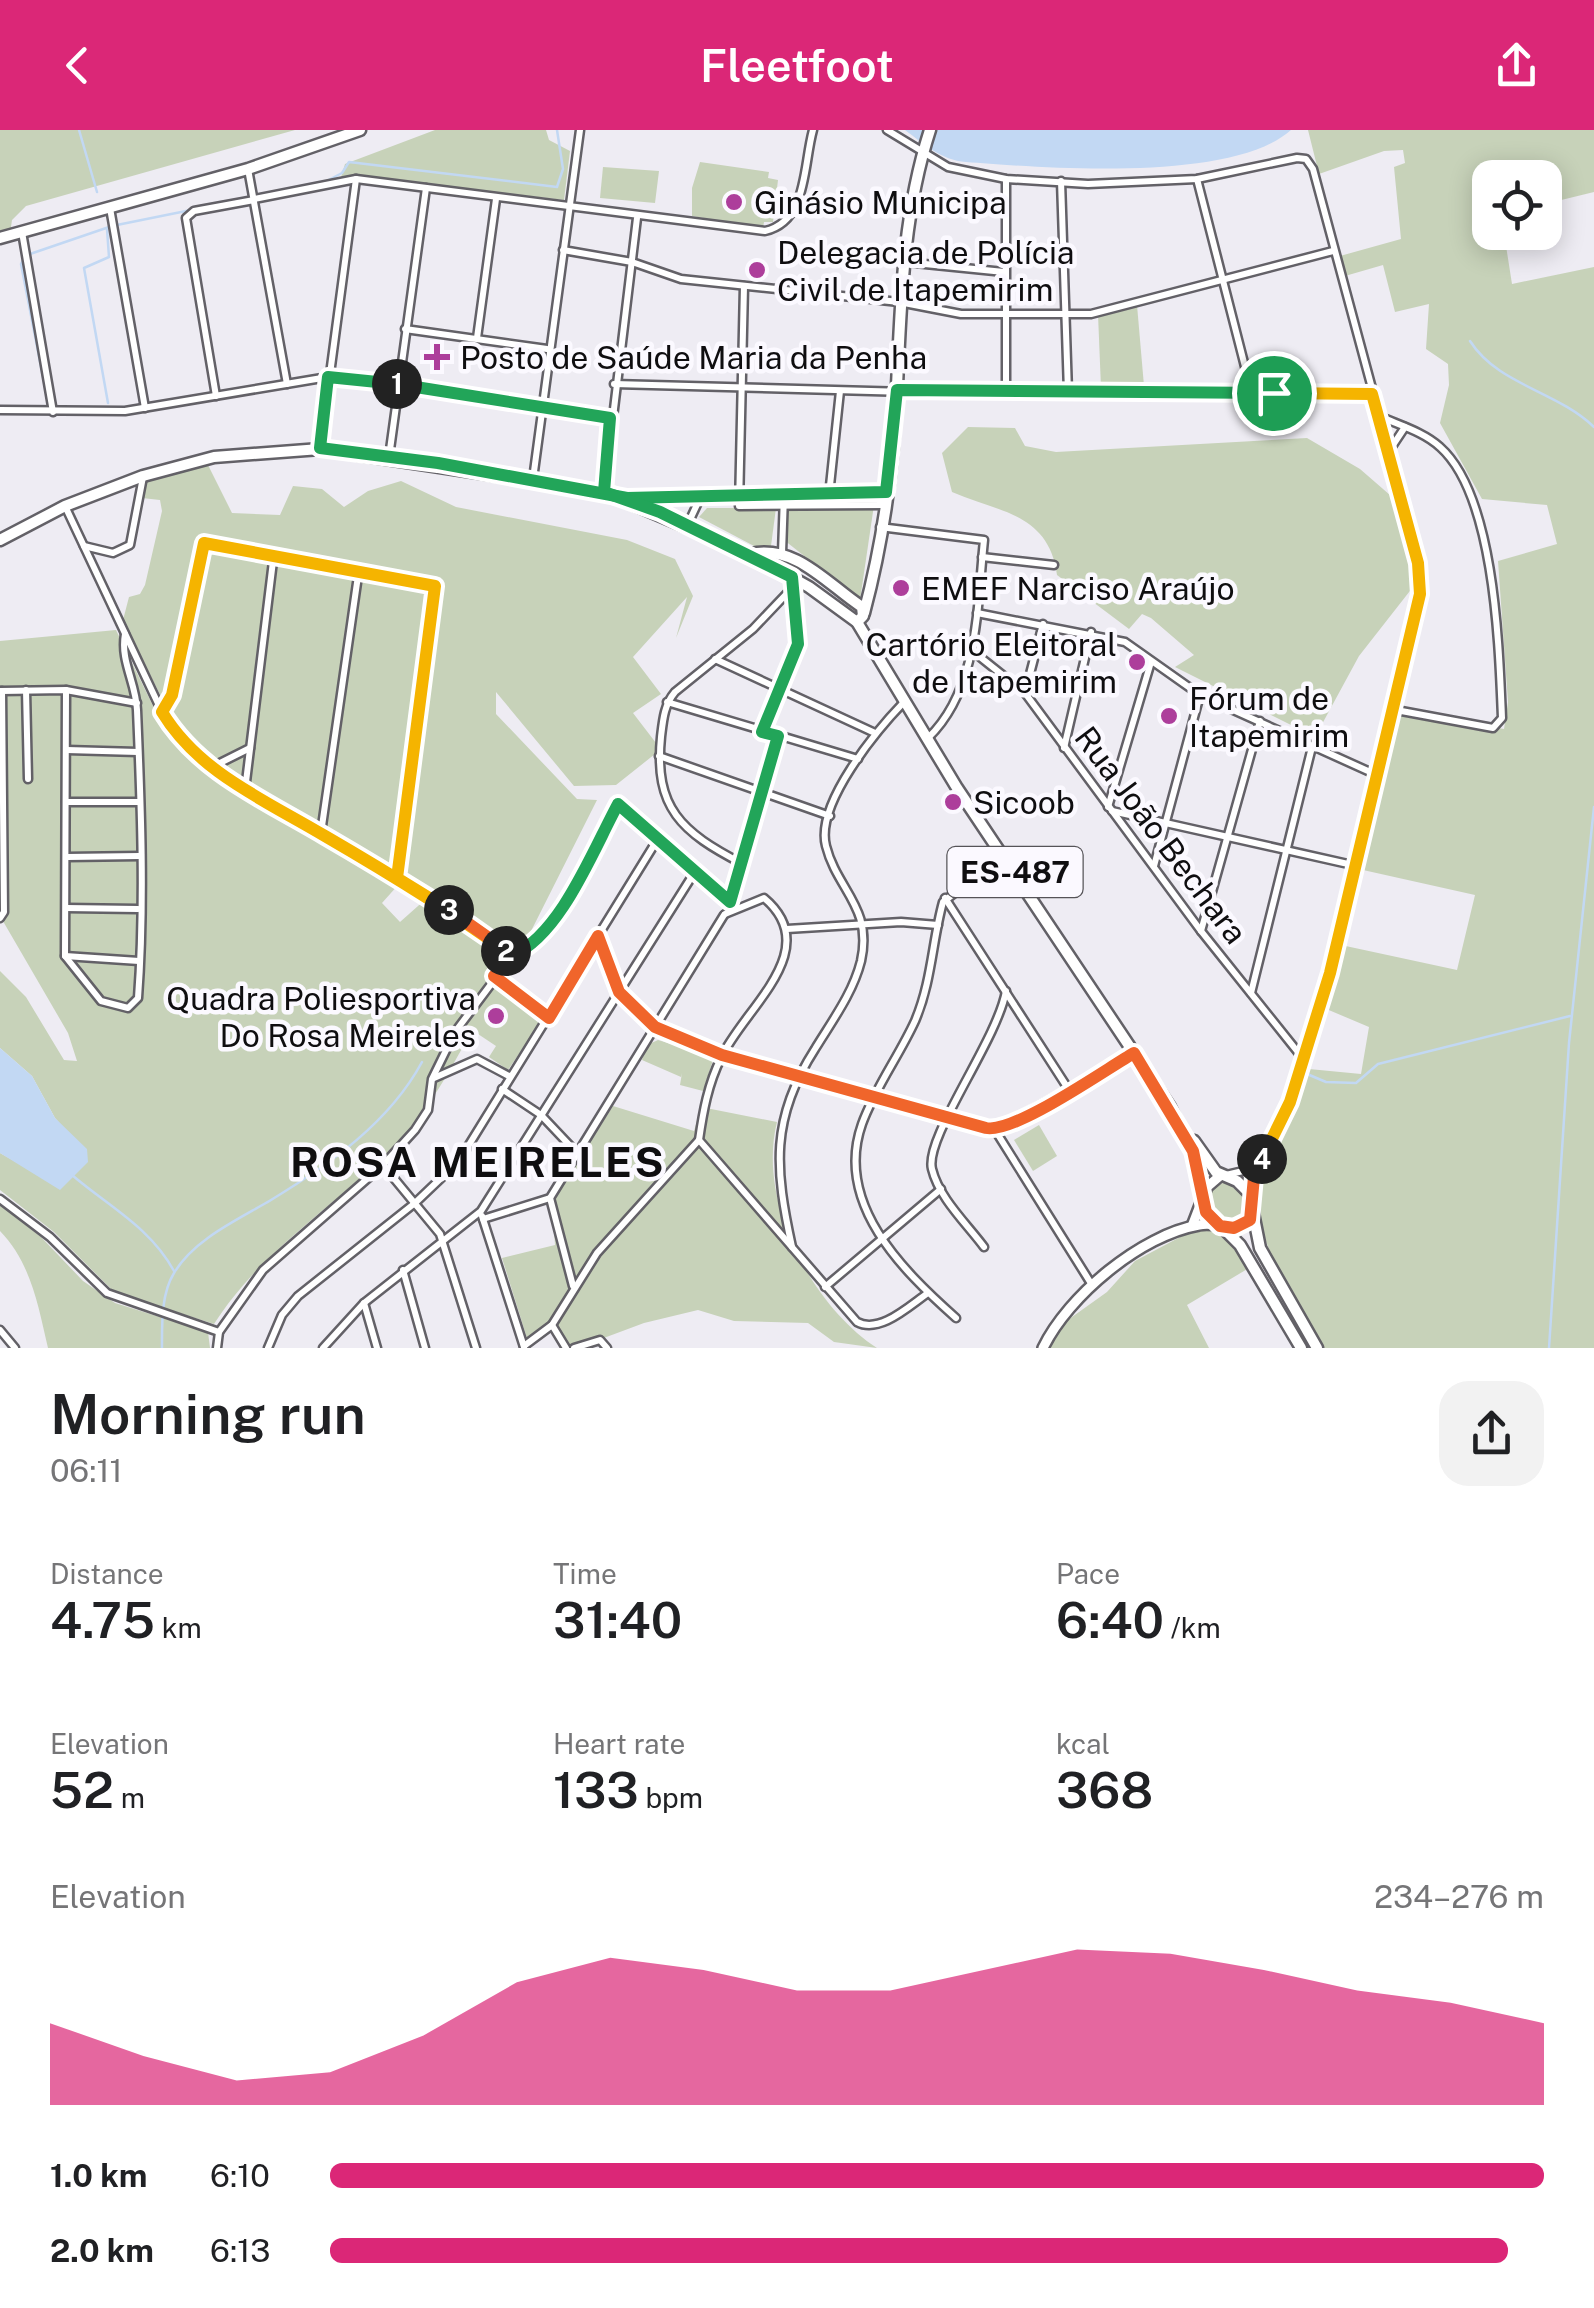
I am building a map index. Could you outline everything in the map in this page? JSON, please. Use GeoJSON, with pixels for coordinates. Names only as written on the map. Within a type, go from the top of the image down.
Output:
{"type":"FeatureCollection","features":[{"type":"Feature","properties":{"kind":"main road"},"geometry":{"type":"LineString","coordinates":[[0,238],[248,168],[360,130]]}},
{"type":"Feature","properties":{"kind":"main road"},"geometry":{"type":"LineString","coordinates":[[750,554],[782,553],[859,613],[886,492],[897,390],[899,302],[914,176],[930,130]]}},
{"type":"Feature","properties":{"kind":"main road"},"geometry":{"type":"LineString","coordinates":[[0,540],[64,506],[143,476],[214,457],[320,448],[390,456],[627,498],[750,554],[792,582]]}},
{"type":"Feature","properties":{"kind":"main road","name":"ES-487"},"geometry":{"type":"LineString","coordinates":[[792,582],[845,613],[859,613],[904,702],[1178,1120],[1221,1175],[1242,1184],[1254,1202]]}},
{"type":"Feature","properties":{"kind":"main road","name":"ES-487"},"geometry":{"type":"LineString","coordinates":[[1178,1120],[1198,1164],[1206,1212],[1240,1245],[1302,1348]]}},
{"type":"Feature","properties":{"kind":"main road"},"geometry":{"type":"LineString","coordinates":[[1254,1202],[1260,1248],[1316,1348]]}},
{"type":"Feature","properties":{"kind":"street"},"geometry":{"type":"LineString","coordinates":[[533,480],[580,130]]}},
{"type":"Feature","properties":{"kind":"street"},"geometry":{"type":"LineString","coordinates":[[216,396],[186,218],[191,212],[356,179],[751,231],[782,226],[795,211],[813,130]]}},
{"type":"Feature","properties":{"kind":"street"},"geometry":{"type":"LineString","coordinates":[[887,130],[948,167],[1006,179],[1061,182],[1196,178],[1306,159],[1313,170],[1420,578],[1418,611],[1357,866],[1304,1061],[1254,1177],[1254,1202],[1248,1222],[1234,1228],[1192,1226],[1136,1253],[1092,1285],[1055,1325],[1043,1348]]}},
{"type":"Feature","properties":{"kind":"street"},"geometry":{"type":"LineString","coordinates":[[248,168],[287,384]]}},
{"type":"Feature","properties":{"kind":"street"},"geometry":{"type":"LineString","coordinates":[[1196,178],[1252,394]]}},
{"type":"Feature","properties":{"kind":"street"},"geometry":{"type":"LineString","coordinates":[[320,448],[356,179]]}},
{"type":"Feature","properties":{"kind":"street"},"geometry":{"type":"LineString","coordinates":[[1006,179],[1006,394]]}},
{"type":"Feature","properties":{"kind":"street"},"geometry":{"type":"LineString","coordinates":[[1061,182],[1068,392]]}},
{"type":"Feature","properties":{"kind":"street"},"geometry":{"type":"LineString","coordinates":[[390,456],[426,188]]}},
{"type":"Feature","properties":{"kind":"street"},"geometry":{"type":"LineString","coordinates":[[477,338],[496,199]]}},
{"type":"Feature","properties":{"kind":"street"},"geometry":{"type":"LineString","coordinates":[[110,208],[146,408]]}},
{"type":"Feature","properties":{"kind":"street"},"geometry":{"type":"LineString","coordinates":[[604,492],[637,218]]}},
{"type":"Feature","properties":{"kind":"street"},"geometry":{"type":"LineString","coordinates":[[22,232],[52,412]]}},
{"type":"Feature","properties":{"kind":"street"},"geometry":{"type":"LineString","coordinates":[[563,250],[632,262],[665,276],[1005,317],[1109,310],[1333,251]]}},
{"type":"Feature","properties":{"kind":"street"},"geometry":{"type":"LineString","coordinates":[[905,262],[1004,272]]}},
{"type":"Feature","properties":{"kind":"street"},"geometry":{"type":"LineString","coordinates":[[744,286],[738,506],[883,504]]}},
{"type":"Feature","properties":{"kind":"street"},"geometry":{"type":"LineString","coordinates":[[405,329],[548,349]]}},
{"type":"Feature","properties":{"kind":"street"},"geometry":{"type":"LineString","coordinates":[[0,410],[146,408],[328,377],[399,384],[610,418]]}},
{"type":"Feature","properties":{"kind":"street"},"geometry":{"type":"LineString","coordinates":[[614,384],[840,392],[1372,394]]}},
{"type":"Feature","properties":{"kind":"street"},"geometry":{"type":"LineString","coordinates":[[828,505],[840,392]]}},
{"type":"Feature","properties":{"kind":"street"},"geometry":{"type":"LineString","coordinates":[[1378,416],[1432,440],[1448,455],[1479,514],[1487,549],[1502,718],[1499,726],[1490,728],[1396,710]]}},
{"type":"Feature","properties":{"kind":"street"},"geometry":{"type":"LineString","coordinates":[[1388,452],[1405,427]]}},
{"type":"Feature","properties":{"kind":"street"},"geometry":{"type":"LineString","coordinates":[[84,546],[112,553],[130,545],[143,476]]}},
{"type":"Feature","properties":{"kind":"street"},"geometry":{"type":"LineString","coordinates":[[627,498],[886,492]]}},
{"type":"Feature","properties":{"kind":"street"},"geometry":{"type":"LineString","coordinates":[[782,553],[784,495]]}},
{"type":"Feature","properties":{"kind":"street"},"geometry":{"type":"LineString","coordinates":[[688,526],[701,496]]}},
{"type":"Feature","properties":{"kind":"street"},"geometry":{"type":"LineString","coordinates":[[64,506],[162,712],[184,744],[245,790],[397,878],[513,955]]}},
{"type":"Feature","properties":{"kind":"street"},"geometry":{"type":"LineString","coordinates":[[879,527],[984,540],[977,613],[955,705],[928,738]]}},
{"type":"Feature","properties":{"kind":"street"},"geometry":{"type":"LineString","coordinates":[[162,712],[172,695],[200,548],[210,542],[431,582],[436,590],[397,878]]}},
{"type":"Feature","properties":{"kind":"street"},"geometry":{"type":"LineString","coordinates":[[245,790],[274,553]]}},
{"type":"Feature","properties":{"kind":"street"},"geometry":{"type":"LineString","coordinates":[[982,557],[1054,566]]}},
{"type":"Feature","properties":{"kind":"street"},"geometry":{"type":"LineString","coordinates":[[320,833],[358,569]]}},
{"type":"Feature","properties":{"kind":"street"},"geometry":{"type":"LineString","coordinates":[[743,864],[673,812],[660,786],[659,756],[667,702],[792,582]]}},
{"type":"Feature","properties":{"kind":"street"},"geometry":{"type":"LineString","coordinates":[[762,732],[798,639],[792,582]]}},
{"type":"Feature","properties":{"kind":"street"},"geometry":{"type":"LineString","coordinates":[[977,613],[1091,632],[1125,642],[1200,694],[1379,776]]}},
{"type":"Feature","properties":{"kind":"street"},"geometry":{"type":"LineString","coordinates":[[1025,693],[1043,624]]}},
{"type":"Feature","properties":{"kind":"street"},"geometry":{"type":"LineString","coordinates":[[1064,750],[1091,632]]}},
{"type":"Feature","properties":{"kind":"street"},"geometry":{"type":"LineString","coordinates":[[66,690],[66,956],[94,995],[118,1008],[132,1006],[138,998],[139,961],[137,703],[122,647],[124,634]]}},
{"type":"Feature","properties":{"kind":"street","name":"Rua João Bechara"},"geometry":{"type":"LineString","coordinates":[[970,649],[1025,693],[1201,931],[1304,1061]]}},
{"type":"Feature","properties":{"kind":"street"},"geometry":{"type":"LineString","coordinates":[[715,659],[875,733]]}},
{"type":"Feature","properties":{"kind":"street"},"geometry":{"type":"LineString","coordinates":[[1151,662],[1110,809],[1357,866]]}},
{"type":"Feature","properties":{"kind":"street"},"geometry":{"type":"LineString","coordinates":[[26,690],[28,780]]}},
{"type":"Feature","properties":{"kind":"street"},"geometry":{"type":"LineString","coordinates":[[0,918],[4,912],[1,691],[66,690],[137,703]]}},
{"type":"Feature","properties":{"kind":"street"},"geometry":{"type":"LineString","coordinates":[[1154,867],[1169,823],[1200,694]]}},
{"type":"Feature","properties":{"kind":"street"},"geometry":{"type":"LineString","coordinates":[[667,702],[858,759]]}},
{"type":"Feature","properties":{"kind":"street"},"geometry":{"type":"LineString","coordinates":[[792,1249],[777,1152],[782,1122],[798,1074],[841,1007],[857,973],[862,923],[857,904],[826,846],[830,816],[858,759],[875,733],[904,702]]}},
{"type":"Feature","properties":{"kind":"street"},"geometry":{"type":"LineString","coordinates":[[1201,931],[1260,721]]}},
{"type":"Feature","properties":{"kind":"street"},"geometry":{"type":"LineString","coordinates":[[573,1288],[550,1198],[730,902],[778,736]]}},
{"type":"Feature","properties":{"kind":"street"},"geometry":{"type":"LineString","coordinates":[[1251,992],[1312,747]]}},
{"type":"Feature","properties":{"kind":"street"},"geometry":{"type":"LineString","coordinates":[[212,768],[251,748]]}},
{"type":"Feature","properties":{"kind":"street"},"geometry":{"type":"LineString","coordinates":[[67,750],[138,752]]}},
{"type":"Feature","properties":{"kind":"street"},"geometry":{"type":"LineString","coordinates":[[659,756],[830,816]]}},
{"type":"Feature","properties":{"kind":"street"},"geometry":{"type":"LineString","coordinates":[[66,802],[138,802]]}},
{"type":"Feature","properties":{"kind":"street"},"geometry":{"type":"LineString","coordinates":[[217,1348],[220,1332],[262,1270],[383,1165],[428,1110],[432,1079],[455,1032],[513,955],[547,931],[618,804],[730,902]]}},
{"type":"Feature","properties":{"kind":"street"},"geometry":{"type":"LineString","coordinates":[[268,1348],[282,1316],[298,1296],[414,1204],[459,1161],[659,838]]}},
{"type":"Feature","properties":{"kind":"street"},"geometry":{"type":"LineString","coordinates":[[67,856],[140,856]]}},
{"type":"Feature","properties":{"kind":"street"},"geometry":{"type":"LineString","coordinates":[[956,1318],[928,1293],[882,1238],[861,1201],[854,1161],[863,1121],[920,1006],[936,958],[945,898],[1004,856]]}},
{"type":"Feature","properties":{"kind":"street"},"geometry":{"type":"LineString","coordinates":[[696,870],[482,1215],[524,1347],[552,1325],[597,1253],[699,1140],[722,1055],[780,970],[788,929],[764,898],[724,914]]}},
{"type":"Feature","properties":{"kind":"street"},"geometry":{"type":"LineString","coordinates":[[945,898],[1070,1090]]}},
{"type":"Feature","properties":{"kind":"street"},"geometry":{"type":"LineString","coordinates":[[66,908],[138,909]]}},
{"type":"Feature","properties":{"kind":"street"},"geometry":{"type":"LineString","coordinates":[[788,929],[862,923],[938,925]]}},
{"type":"Feature","properties":{"kind":"street"},"geometry":{"type":"LineString","coordinates":[[598,936],[619,992],[655,1027],[722,1055],[995,1130],[1134,1053]]}},
{"type":"Feature","properties":{"kind":"street"},"geometry":{"type":"LineString","coordinates":[[66,956],[139,961]]}},
{"type":"Feature","properties":{"kind":"street"},"geometry":{"type":"LineString","coordinates":[[494,976],[549,1018]]}},
{"type":"Feature","properties":{"kind":"street"},"geometry":{"type":"LineString","coordinates":[[984,1247],[940,1189],[930,1155],[987,1049],[1006,992]]}},
{"type":"Feature","properties":{"kind":"street"},"geometry":{"type":"LineString","coordinates":[[432,1079],[477,1059],[509,1076]]}},
{"type":"Feature","properties":{"kind":"street"},"geometry":{"type":"LineString","coordinates":[[502,1089],[541,1115],[576,1152]]}},
{"type":"Feature","properties":{"kind":"street"},"geometry":{"type":"LineString","coordinates":[[995,1130],[1092,1285]]}},
{"type":"Feature","properties":{"kind":"street"},"geometry":{"type":"LineString","coordinates":[[699,1140],[824,1287],[866,1326],[886,1321],[928,1293]]}},
{"type":"Feature","properties":{"kind":"street"},"geometry":{"type":"LineString","coordinates":[[1192,1226],[1209,1183],[1221,1175],[1243,1171],[1268,1145]]}},
{"type":"Feature","properties":{"kind":"street"},"geometry":{"type":"LineString","coordinates":[[383,1165],[444,1242],[476,1348]]}},
{"type":"Feature","properties":{"kind":"street"},"geometry":{"type":"LineString","coordinates":[[824,1287],[940,1189]]}},
{"type":"Feature","properties":{"kind":"street"},"geometry":{"type":"LineString","coordinates":[[323,1348],[364,1303],[403,1270],[482,1215],[550,1198]]}},
{"type":"Feature","properties":{"kind":"street"},"geometry":{"type":"LineString","coordinates":[[0,1199],[50,1237],[107,1293],[220,1332]]}},
{"type":"Feature","properties":{"kind":"street"},"geometry":{"type":"LineString","coordinates":[[403,1270],[426,1348]]}},
{"type":"Feature","properties":{"kind":"street"},"geometry":{"type":"LineString","coordinates":[[364,1303],[376,1348]]}},
{"type":"Feature","properties":{"kind":"street"},"geometry":{"type":"LineString","coordinates":[[552,1325],[566,1348]]}},
{"type":"Feature","properties":{"kind":"street"},"geometry":{"type":"LineString","coordinates":[[0,1330],[15,1348]]}},
{"type":"Feature","properties":{"kind":"street"},"geometry":{"type":"LineString","coordinates":[[574,1348],[600,1340],[607,1348]]}},
{"type":"Feature","properties":{"kind":"green space"},"geometry":{"type":"Polygon","coordinates":[[[0,130],[295,130],[26,206],[12,220],[10,234],[0,234],[0,130]]]}},
{"type":"Feature","properties":{"kind":"green space"},"geometry":{"type":"Polygon","coordinates":[[[435,130],[546,130],[549,140],[570,151],[564,200],[444,186],[339,184],[345,164],[435,130]]]}},
{"type":"Feature","properties":{"kind":"green space"},"geometry":{"type":"Polygon","coordinates":[[[1308,130],[1594,130],[1594,192],[1562,200],[1562,160],[1472,160],[1472,250],[1507,250],[1512,284],[1594,267],[1594,1348],[1324,1348],[1283,1279],[1263,1231],[1258,1206],[1259,1180],[1266,1153],[1309,1069],[1361,1074],[1369,1027],[1324,1008],[1341,945],[1457,970],[1475,895],[1363,870],[1400,711],[1504,729],[1508,702],[1498,561],[1557,544],[1547,505],[1482,499],[1440,423],[1449,385],[1448,364],[1426,349],[1429,304],[1395,312],[1383,265],[1345,276],[1340,256],[1401,239],[1394,167],[1405,163],[1403,150],[1384,151],[1319,174],[1308,130]]]}},
{"type":"Feature","properties":{"kind":"green space","name":"Ginásio Municipa"},"geometry":{"type":"Polygon","coordinates":[[[700,162],[769,172],[768,178],[778,180],[773,222],[764,222],[763,228],[692,216],[692,188],[700,162]]]}},
{"type":"Feature","properties":{"kind":"green space"},"geometry":{"type":"Polygon","coordinates":[[[603,167],[659,171],[655,203],[600,198],[603,167]]]}},
{"type":"Feature","properties":{"kind":"green space"},"geometry":{"type":"Polygon","coordinates":[[[1137,305],[1144,386],[1101,388],[1098,314],[1137,305]]]}},
{"type":"Feature","properties":{"kind":"green space"},"geometry":{"type":"Polygon","coordinates":[[[968,427],[1015,428],[1025,446],[1056,452],[1307,438],[1360,469],[1398,502],[1409,539],[1413,587],[1359,656],[1315,737],[1175,667],[1194,655],[1151,618],[1142,614],[1129,629],[1057,575],[1052,554],[1032,527],[1003,511],[952,492],[942,453],[968,427]]]}},
{"type":"Feature","properties":{"kind":"green space"},"geometry":{"type":"Polygon","coordinates":[[[207,463],[232,513],[280,515],[293,486],[322,489],[344,507],[368,491],[401,481],[456,507],[627,540],[675,559],[693,596],[676,638],[687,597],[633,657],[661,694],[633,713],[656,743],[655,754],[616,785],[574,786],[496,692],[496,714],[577,799],[597,800],[521,951],[426,887],[205,756],[173,721],[123,620],[129,597],[140,594],[145,585],[162,511],[160,500],[142,498],[148,477],[207,463]]]}},
{"type":"Feature","properties":{"kind":"green space"},"geometry":{"type":"Polygon","coordinates":[[[874,505],[860,600],[784,540],[786,508],[874,505]]]}},
{"type":"Feature","properties":{"kind":"green space"},"geometry":{"type":"Polygon","coordinates":[[[707,508],[776,508],[771,546],[754,546],[699,517],[707,508]]]}},
{"type":"Feature","properties":{"kind":"green space"},"geometry":{"type":"Polygon","coordinates":[[[116,630],[156,712],[184,753],[399,884],[382,903],[400,922],[427,898],[484,937],[514,964],[500,989],[542,1020],[508,1070],[489,1057],[496,1046],[472,1030],[411,1128],[363,1176],[272,1255],[214,1324],[114,1292],[54,1232],[0,1190],[0,1153],[52,1182],[69,1134],[55,1118],[32,1076],[0,1048],[0,971],[26,997],[64,1060],[77,1061],[68,1033],[0,916],[0,641],[116,630]]]}},
{"type":"Feature","properties":{"kind":"green space"},"geometry":{"type":"Polygon","coordinates":[[[658,1040],[714,1057],[703,1091],[680,1085],[682,1073],[681,1077],[642,1060],[647,1045],[658,1040]]]}},
{"type":"Feature","properties":{"kind":"green space"},"geometry":{"type":"Polygon","coordinates":[[[613,1106],[694,1131],[701,1107],[777,1122],[773,1153],[775,1185],[782,1217],[795,1248],[831,1306],[877,1348],[834,1342],[808,1323],[734,1321],[698,1310],[644,1323],[577,1348],[566,1348],[552,1330],[530,1348],[502,1258],[555,1245],[552,1200],[613,1106]]]}},
{"type":"Feature","properties":{"kind":"green space"},"geometry":{"type":"Polygon","coordinates":[[[1039,1125],[1057,1156],[1033,1171],[1014,1140],[1039,1125]]]}},
{"type":"Feature","properties":{"kind":"green space"},"geometry":{"type":"Polygon","coordinates":[[[1226,1181],[1248,1200],[1243,1223],[1230,1223],[1213,1211],[1211,1190],[1226,1181]]]}},
{"type":"Feature","properties":{"kind":"green space"},"geometry":{"type":"Polygon","coordinates":[[[0,1205],[41,1237],[83,1281],[115,1303],[208,1332],[210,1348],[48,1348],[26,1271],[0,1231],[0,1205]]]}},
{"type":"Feature","properties":{"kind":"green space"},"geometry":{"type":"Polygon","coordinates":[[[1199,1227],[1218,1227],[1249,1268],[1187,1305],[1209,1348],[1049,1348],[1065,1322],[1107,1292],[1135,1261],[1199,1227]]]}},
{"type":"Feature","properties":{"kind":"water"},"geometry":{"type":"Polygon","coordinates":[[[905,130],[1291,130],[1263,147],[1226,158],[1183,165],[1088,168],[957,161],[905,130]]]}},
{"type":"Feature","properties":{"kind":"water"},"geometry":{"type":"Polygon","coordinates":[[[0,1048],[32,1076],[55,1118],[87,1149],[88,1162],[60,1190],[0,1153],[0,1048]]]}},
{"type":"Feature","properties":{"kind":"waterway"},"geometry":{"type":"LineString","coordinates":[[79,130],[97,192]]}},
{"type":"Feature","properties":{"kind":"waterway"},"geometry":{"type":"LineString","coordinates":[[321,184],[342,173],[349,162],[557,187],[563,169],[557,130]]}},
{"type":"Feature","properties":{"kind":"waterway"},"geometry":{"type":"LineString","coordinates":[[30,254],[112,226],[191,210]]}},
{"type":"Feature","properties":{"kind":"waterway"},"geometry":{"type":"LineString","coordinates":[[107,229],[109,257],[84,268],[108,403]]}},
{"type":"Feature","properties":{"kind":"waterway"},"geometry":{"type":"LineString","coordinates":[[24,258],[21,264],[48,403]]}},
{"type":"Feature","properties":{"kind":"waterway"},"geometry":{"type":"LineString","coordinates":[[1470,341],[1496,368],[1594,427]]}},
{"type":"Feature","properties":{"kind":"waterway"},"geometry":{"type":"LineString","coordinates":[[1549,1348],[1569,1043],[1594,807]]}},
{"type":"Feature","properties":{"kind":"waterway"},"geometry":{"type":"LineString","coordinates":[[1307,1074],[1326,1082],[1356,1083],[1378,1064],[1570,1016]]}},
{"type":"Feature","properties":{"kind":"waterway"},"geometry":{"type":"LineString","coordinates":[[162,1348],[167,1290],[183,1261],[218,1231],[336,1157],[393,1104],[422,1062]]}},
{"type":"Feature","properties":{"kind":"waterway"},"geometry":{"type":"LineString","coordinates":[[72,1175],[141,1229],[174,1271]]}},
{"type":"Feature","properties":{"kind":"place","name":"Ginásio Municipa"},"geometry":{"type":"Point","coordinates":[734,202]}},
{"type":"Feature","properties":{"kind":"place","name":"Delegacia de Polícia Civil de Itapemirim"},"geometry":{"type":"Point","coordinates":[757,270]}},
{"type":"Feature","properties":{"kind":"place","name":"Posto de Saúde Maria da Penha"},"geometry":{"type":"Point","coordinates":[437,357]}},
{"type":"Feature","properties":{"kind":"place","name":"EMEF Narciso Araújo"},"geometry":{"type":"Point","coordinates":[901,588]}},
{"type":"Feature","properties":{"kind":"place","name":"Cartório Eleitoral de Itapemirim"},"geometry":{"type":"Point","coordinates":[1137,662]}},
{"type":"Feature","properties":{"kind":"place","name":"Fórum de Itapemirim"},"geometry":{"type":"Point","coordinates":[1169,716]}},
{"type":"Feature","properties":{"kind":"place","name":"Sicoob"},"geometry":{"type":"Point","coordinates":[953,802]}},
{"type":"Feature","properties":{"kind":"place","name":"Quadra Poliesportiva Do Rosa Meireles"},"geometry":{"type":"Point","coordinates":[496,1016]}},
{"type":"Feature","properties":{"kind":"district","name":"ROSA MEIRELES"},"geometry":{"type":"Point","coordinates":[478,1161]}},
{"type":"Feature","properties":{"kind":"route"},"geometry":{"type":"LineString","coordinates":[[1274,393],[980,394],[897,390],[886,492],[627,498],[438,463],[320,448],[328,377],[399,384],[610,418],[604,492],[627,498],[660,512],[792,577],[798,644],[762,732],[778,736],[730,902],[618,804],[547,931],[513,955],[490,936],[466,920],[199,759],[162,712],[172,695],[204,543],[431,582],[436,590],[397,878],[466,920],[513,955],[494,976],[549,1018],[598,936],[619,992],[637,1014],[655,1027],[722,1055],[995,1130],[1134,1053],[1178,1120],[1193,1151],[1206,1212],[1220,1226],[1238,1228],[1252,1216],[1254,1177],[1290,1102],[1313,1033],[1396,710],[1420,594],[1418,563],[1372,394],[1274,393]]}}]}
